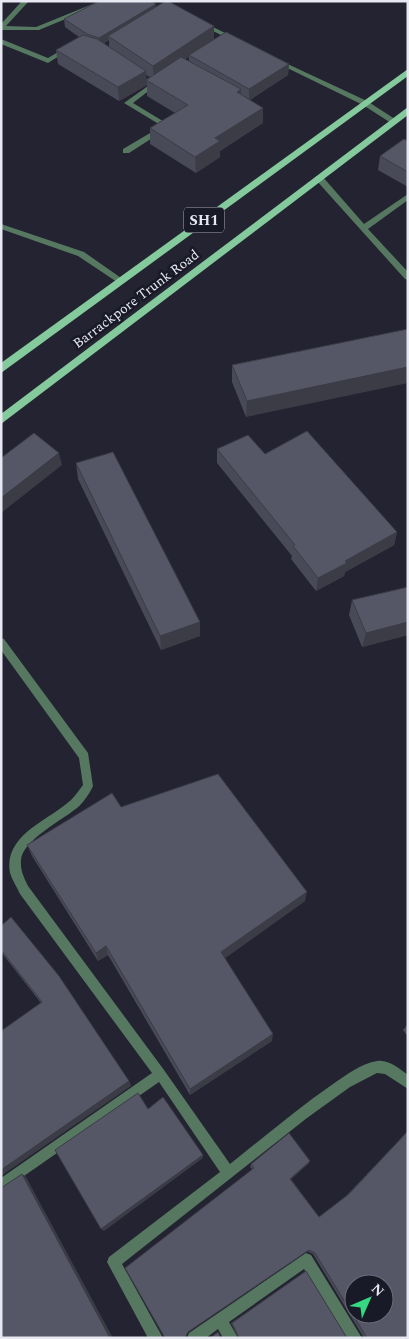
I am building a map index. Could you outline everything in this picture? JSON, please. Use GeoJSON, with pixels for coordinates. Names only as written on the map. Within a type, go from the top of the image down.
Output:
{"type":"FeatureCollection","features":[{"type":"Feature","properties":{"kind":"main road","name":"Barrackpore Trunk Road"},"geometry":{"type":"LineString","coordinates":[[1,369],[120,280],[408,72]]}},
{"type":"Feature","properties":{"kind":"main road","name":"Barrackpore Trunk Road"},"geometry":{"type":"LineString","coordinates":[[1,420],[408,110]]}},
{"type":"Feature","properties":{"kind":"street"},"geometry":{"type":"LineString","coordinates":[[1,28],[26,1]]}},
{"type":"Feature","properties":{"kind":"street"},"geometry":{"type":"LineString","coordinates":[[1,28],[37,29],[106,1]]}},
{"type":"Feature","properties":{"kind":"street"},"geometry":{"type":"LineString","coordinates":[[195,20],[244,44]]}},
{"type":"Feature","properties":{"kind":"street"},"geometry":{"type":"LineString","coordinates":[[219,41],[227,36]]}},
{"type":"Feature","properties":{"kind":"street"},"geometry":{"type":"LineString","coordinates":[[1,41],[48,61],[77,43]]}},
{"type":"Feature","properties":{"kind":"street"},"geometry":{"type":"LineString","coordinates":[[269,57],[366,103],[394,121]]}},
{"type":"Feature","properties":{"kind":"street"},"geometry":{"type":"LineString","coordinates":[[126,151],[167,126],[128,103],[167,76]]}},
{"type":"Feature","properties":{"kind":"street"},"geometry":{"type":"LineString","coordinates":[[146,79],[154,85]]}},
{"type":"Feature","properties":{"kind":"street"},"geometry":{"type":"LineString","coordinates":[[319,178],[347,213],[364,228],[408,277]]}},
{"type":"Feature","properties":{"kind":"street"},"geometry":{"type":"LineString","coordinates":[[364,228],[408,196]]}},
{"type":"Feature","properties":{"kind":"street"},"geometry":{"type":"LineString","coordinates":[[1,226],[81,254],[120,280]]}},
{"type":"Feature","properties":{"kind":"street"},"geometry":{"type":"LineString","coordinates":[[1,642],[84,756],[88,779],[88,786],[75,803],[29,837],[20,847],[15,859],[16,874],[24,890],[160,1074],[229,1173]]}},
{"type":"Feature","properties":{"kind":"street"},"geometry":{"type":"LineString","coordinates":[[156,1338],[114,1262],[325,1098],[364,1073],[379,1067],[392,1071],[408,1083]]}},
{"type":"Feature","properties":{"kind":"street"},"geometry":{"type":"LineString","coordinates":[[1,1186],[160,1074]]}},
{"type":"Feature","properties":{"kind":"street"},"geometry":{"type":"LineString","coordinates":[[194,1338],[306,1260],[355,1338]]}},
{"type":"Feature","properties":{"kind":"street"},"geometry":{"type":"LineString","coordinates":[[220,1319],[231,1338]]}},
{"type":"Feature","properties":{"kind":"building"},"geometry":{"type":"Polygon","coordinates":[[[99,1],[151,1],[156,4],[99,38],[87,34],[64,19],[99,1]]]}},
{"type":"Feature","properties":{"kind":"building"},"geometry":{"type":"Polygon","coordinates":[[[168,1],[214,26],[153,66],[108,36],[164,2],[168,1]]]}},
{"type":"Feature","properties":{"kind":"building"},"geometry":{"type":"Polygon","coordinates":[[[226,32],[289,64],[249,89],[189,55],[226,32]]]}},
{"type":"Feature","properties":{"kind":"building"},"geometry":{"type":"Polygon","coordinates":[[[83,35],[97,39],[146,71],[118,87],[56,50],[83,35]]]}},
{"type":"Feature","properties":{"kind":"building"},"geometry":{"type":"Polygon","coordinates":[[[181,57],[241,89],[237,92],[263,108],[215,138],[220,141],[195,157],[150,128],[188,105],[146,80],[181,57]]]}},
{"type":"Feature","properties":{"kind":"building"},"geometry":{"type":"Polygon","coordinates":[[[404,139],[408,141],[408,172],[380,156],[404,139]]]}},
{"type":"Feature","properties":{"kind":"building"},"geometry":{"type":"Polygon","coordinates":[[[408,329],[408,367],[247,401],[232,365],[408,329]]]}},
{"type":"Feature","properties":{"kind":"building"},"geometry":{"type":"Polygon","coordinates":[[[307,431],[397,532],[345,561],[347,563],[318,578],[293,546],[295,545],[217,449],[248,435],[265,454],[307,431]]]}},
{"type":"Feature","properties":{"kind":"building"},"geometry":{"type":"Polygon","coordinates":[[[34,433],[59,453],[1,498],[1,458],[34,433]]]}},
{"type":"Feature","properties":{"kind":"building"},"geometry":{"type":"Polygon","coordinates":[[[113,452],[200,622],[160,636],[76,463],[113,452]]]}},
{"type":"Feature","properties":{"kind":"building"},"geometry":{"type":"Polygon","coordinates":[[[408,587],[408,622],[366,633],[352,600],[408,587]]]}},
{"type":"Feature","properties":{"kind":"building"},"geometry":{"type":"Polygon","coordinates":[[[218,774],[307,892],[221,952],[273,1034],[190,1089],[106,946],[96,953],[27,845],[112,793],[121,807],[218,774]]]}},
{"type":"Feature","properties":{"kind":"building"},"geometry":{"type":"Polygon","coordinates":[[[11,917],[59,976],[129,1081],[1,1170],[1,1031],[42,1002],[1,950],[1,926],[11,917]]]}},
{"type":"Feature","properties":{"kind":"building"},"geometry":{"type":"Polygon","coordinates":[[[138,1093],[148,1109],[163,1097],[203,1155],[101,1229],[55,1150],[138,1093]]]}},
{"type":"Feature","properties":{"kind":"building"},"geometry":{"type":"Polygon","coordinates":[[[408,1131],[408,1338],[367,1338],[358,1324],[394,1324],[394,1274],[344,1274],[344,1300],[315,1253],[309,1250],[188,1332],[185,1338],[165,1338],[125,1268],[254,1168],[251,1164],[289,1133],[310,1161],[290,1179],[319,1217],[349,1194],[408,1131]]]}},
{"type":"Feature","properties":{"kind":"building"},"geometry":{"type":"Polygon","coordinates":[[[22,1174],[110,1338],[1,1338],[1,1188],[22,1174]]]}},
{"type":"Feature","properties":{"kind":"building"},"geometry":{"type":"Polygon","coordinates":[[[306,1271],[347,1338],[239,1338],[232,1323],[306,1271]]]}},
{"type":"Feature","properties":{"kind":"building"},"geometry":{"type":"Polygon","coordinates":[[[218,1332],[221,1338],[210,1338],[218,1332]]]}}]}
